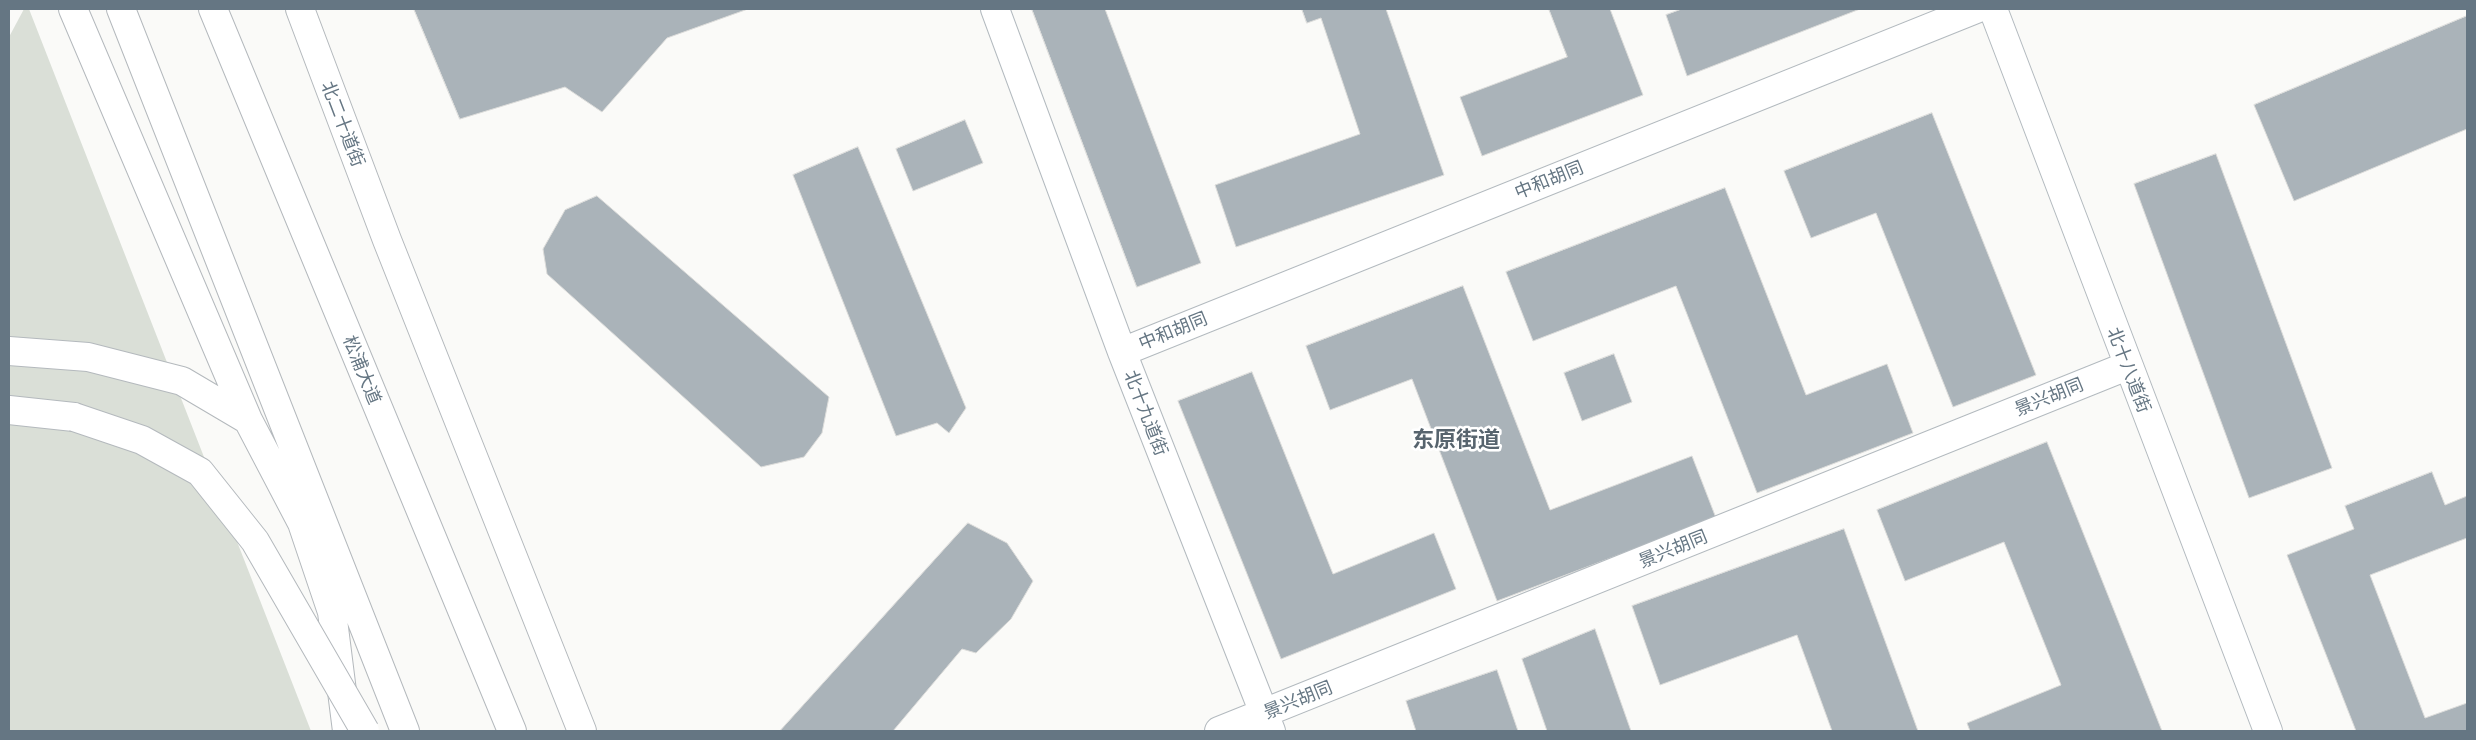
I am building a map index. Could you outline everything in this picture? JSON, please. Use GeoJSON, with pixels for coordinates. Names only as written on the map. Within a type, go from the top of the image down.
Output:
{"type":"FeatureCollection","features":[{"type":"Feature","properties":{"kind":"main road"},"geometry":{"type":"LineString","coordinates":[[73,9],[248,420],[302,523],[332,612],[347,731]]}},
{"type":"Feature","properties":{"kind":"main road"},"geometry":{"type":"LineString","coordinates":[[121,9],[405,731]]}},
{"type":"Feature","properties":{"kind":"main road","name":"松浦大道"},"geometry":{"type":"LineString","coordinates":[[213,9],[512,731]]}},
{"type":"Feature","properties":{"kind":"main road","name":"北二十道街"},"geometry":{"type":"LineString","coordinates":[[300,9],[387,240],[582,731]]}},
{"type":"Feature","properties":{"kind":"main road","name":"北十九道街"},"geometry":{"type":"LineString","coordinates":[[995,9],[1122,352],[1267,722]]}},
{"type":"Feature","properties":{"kind":"main road","name":"中和胡同"},"geometry":{"type":"LineString","coordinates":[[1122,352],[1976,9]]}},
{"type":"Feature","properties":{"kind":"main road","name":"北十八道街"},"geometry":{"type":"LineString","coordinates":[[1993,9],[2127,366],[2268,731]]}},
{"type":"Feature","properties":{"kind":"main road"},"geometry":{"type":"LineString","coordinates":[[9,351],[88,357],[182,381],[248,420]]}},
{"type":"Feature","properties":{"kind":"main road","name":"景兴胡同"},"geometry":{"type":"LineString","coordinates":[[1219,731],[1267,722],[2127,366]]}},
{"type":"Feature","properties":{"kind":"main road"},"geometry":{"type":"LineString","coordinates":[[9,410],[74,417],[142,440],[200,472],[255,541],[365,731]]}},
{"type":"Feature","properties":{"kind":"shaded area"},"geometry":{"type":"Polygon","coordinates":[[[24,9],[29,9],[311,731],[9,731],[9,37],[24,9]]]}},
{"type":"Feature","properties":{"kind":"building"},"geometry":{"type":"Polygon","coordinates":[[[414,9],[748,9],[667,38],[602,112],[565,87],[460,119],[414,9]]]}},
{"type":"Feature","properties":{"kind":"building"},"geometry":{"type":"Polygon","coordinates":[[[1032,9],[1105,9],[1201,263],[1137,287],[1032,9]]]}},
{"type":"Feature","properties":{"kind":"building"},"geometry":{"type":"Polygon","coordinates":[[[1302,9],[1386,9],[1444,175],[1236,247],[1215,185],[1360,134],[1321,18],[1307,23],[1302,9]]]}},
{"type":"Feature","properties":{"kind":"building"},"geometry":{"type":"Polygon","coordinates":[[[1549,9],[1610,9],[1643,95],[1482,156],[1460,97],[1567,57],[1549,9]]]}},
{"type":"Feature","properties":{"kind":"building"},"geometry":{"type":"Polygon","coordinates":[[[1682,9],[1860,9],[1687,76],[1666,15],[1682,9]]]}},
{"type":"Feature","properties":{"kind":"building"},"geometry":{"type":"Polygon","coordinates":[[[2467,16],[2467,129],[2294,201],[2254,105],[2467,16]]]}},
{"type":"Feature","properties":{"kind":"building"},"geometry":{"type":"Polygon","coordinates":[[[1932,113],[2036,375],[1953,407],[1876,213],[1811,238],[1784,171],[1932,113]]]}},
{"type":"Feature","properties":{"kind":"building"},"geometry":{"type":"Polygon","coordinates":[[[965,120],[983,163],[913,191],[896,149],[965,120]]]}},
{"type":"Feature","properties":{"kind":"building"},"geometry":{"type":"Polygon","coordinates":[[[858,147],[966,408],[949,433],[937,423],[896,436],[793,175],[858,147]]]}},
{"type":"Feature","properties":{"kind":"building"},"geometry":{"type":"Polygon","coordinates":[[[2216,154],[2332,468],[2249,498],[2134,184],[2216,154]]]}},
{"type":"Feature","properties":{"kind":"building"},"geometry":{"type":"Polygon","coordinates":[[[1725,188],[1806,395],[1887,364],[1913,433],[1757,493],[1676,286],[1533,341],[1506,272],[1725,188]]]}},
{"type":"Feature","properties":{"kind":"building"},"geometry":{"type":"Polygon","coordinates":[[[597,196],[829,397],[822,433],[804,457],[761,467],[547,274],[543,249],[565,210],[597,196]]]}},
{"type":"Feature","properties":{"kind":"building"},"geometry":{"type":"Polygon","coordinates":[[[1463,286],[1550,510],[1692,456],[1716,518],[1497,601],[1412,379],[1330,410],[1306,346],[1463,286]]]}},
{"type":"Feature","properties":{"kind":"building"},"geometry":{"type":"Polygon","coordinates":[[[1614,354],[1632,402],[1582,421],[1564,373],[1614,354]]]}},
{"type":"Feature","properties":{"kind":"building"},"geometry":{"type":"Polygon","coordinates":[[[1252,372],[1333,574],[1434,533],[1456,589],[1281,659],[1178,401],[1252,372]]]}},
{"type":"Feature","properties":{"kind":"building"},"geometry":{"type":"Polygon","coordinates":[[[2047,442],[2162,731],[1970,731],[1967,723],[2061,685],[2004,542],[1905,581],[1877,510],[2047,442]]]}},
{"type":"Feature","properties":{"kind":"building"},"geometry":{"type":"Polygon","coordinates":[[[2432,472],[2445,505],[2467,496],[2467,538],[2370,575],[2425,718],[2467,703],[2467,731],[2356,731],[2287,555],[2354,529],[2345,506],[2432,472]]]}},
{"type":"Feature","properties":{"kind":"building"},"geometry":{"type":"Polygon","coordinates":[[[968,523],[1007,543],[1033,581],[1011,619],[976,653],[962,649],[893,731],[780,731],[968,523]]]}},
{"type":"Feature","properties":{"kind":"building"},"geometry":{"type":"Polygon","coordinates":[[[1844,529],[1918,731],[1832,731],[1797,635],[1660,685],[1632,606],[1844,529]]]}},
{"type":"Feature","properties":{"kind":"building"},"geometry":{"type":"Polygon","coordinates":[[[1595,629],[1631,731],[1547,731],[1522,659],[1595,629]]]}},
{"type":"Feature","properties":{"kind":"building"},"geometry":{"type":"Polygon","coordinates":[[[1497,670],[1518,731],[1416,731],[1406,701],[1497,670]]]}},
{"type":"Feature","properties":{"kind":"district","name":"东原街道"},"geometry":{"type":"Point","coordinates":[1456,440]}}]}
